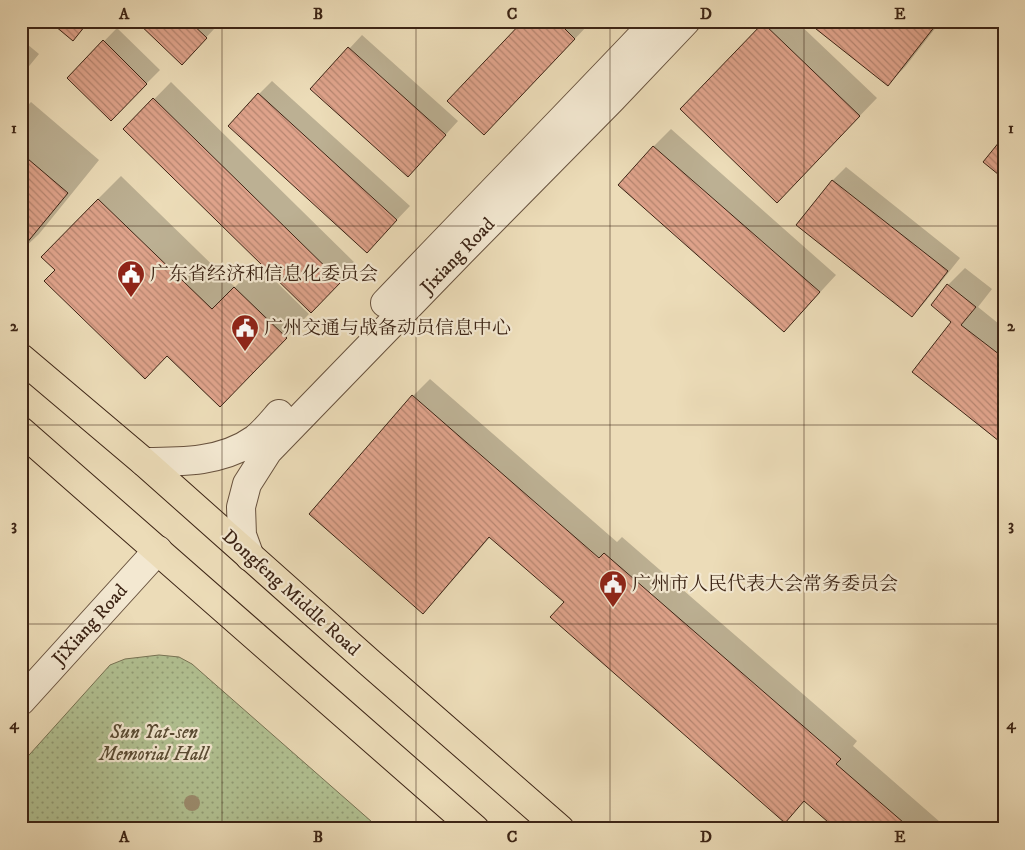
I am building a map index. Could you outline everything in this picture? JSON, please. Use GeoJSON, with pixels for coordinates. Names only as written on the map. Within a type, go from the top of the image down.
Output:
{"type":"FeatureCollection","features":[{"type":"Feature","properties":{"kind":"highway","name":"Dongfeng Middle Road"},"geometry":{"type":"LineString","coordinates":[[21,358],[144,462],[560,829]]}},
{"type":"Feature","properties":{"kind":"highway"},"geometry":{"type":"LineString","coordinates":[[21,431],[475,829]]}},
{"type":"Feature","properties":{"kind":"street","name":"Jixiang Road"},"geometry":{"type":"LineString","coordinates":[[144,462],[179,462],[210,458],[232,452],[256,438],[656,21]]}},
{"type":"Feature","properties":{"kind":"street","name":"Jixiang Road"},"geometry":{"type":"LineString","coordinates":[[250,557],[242,535],[241,507],[246,484],[268,451],[686,21]]}},
{"type":"Feature","properties":{"kind":"street","name":"JiXiang Road"},"geometry":{"type":"LineString","coordinates":[[21,701],[158,550]]}},
{"type":"Feature","properties":{"kind":"green space","name":"Sun Yat-sen Memorial Hall"},"geometry":{"type":"Polygon","coordinates":[[[159,655],[179,657],[192,664],[380,829],[21,829],[21,764],[110,665],[125,659],[159,655]]]}},
{"type":"Feature","properties":{"kind":"building"},"geometry":{"type":"Polygon","coordinates":[[[49,21],[89,21],[73,41],[49,21]]]}},
{"type":"Feature","properties":{"kind":"building"},"geometry":{"type":"Polygon","coordinates":[[[136,21],[189,21],[207,38],[182,65],[136,21]]]}},
{"type":"Feature","properties":{"kind":"building"},"geometry":{"type":"Polygon","coordinates":[[[523,21],[557,21],[575,39],[484,135],[447,101],[523,21]]]}},
{"type":"Feature","properties":{"kind":"building"},"geometry":{"type":"Polygon","coordinates":[[[806,21],[939,21],[888,86],[806,21]]]}},
{"type":"Feature","properties":{"kind":"building"},"geometry":{"type":"Polygon","coordinates":[[[763,23],[860,116],[777,203],[680,109],[763,23]]]}},
{"type":"Feature","properties":{"kind":"building"},"geometry":{"type":"Polygon","coordinates":[[[103,40],[147,84],[111,121],[67,78],[103,40]]]}},
{"type":"Feature","properties":{"kind":"building"},"geometry":{"type":"Polygon","coordinates":[[[348,47],[446,135],[408,177],[310,89],[348,47]]]}},
{"type":"Feature","properties":{"kind":"building"},"geometry":{"type":"Polygon","coordinates":[[[258,93],[397,220],[367,253],[228,126],[258,93]]]}},
{"type":"Feature","properties":{"kind":"building"},"geometry":{"type":"Polygon","coordinates":[[[153,98],[341,282],[311,313],[123,129],[153,98]]]}},
{"type":"Feature","properties":{"kind":"building"},"geometry":{"type":"Polygon","coordinates":[[[1004,136],[1004,179],[983,162],[1004,136]]]}},
{"type":"Feature","properties":{"kind":"building"},"geometry":{"type":"Polygon","coordinates":[[[653,146],[820,292],[784,332],[618,185],[653,146]]]}},
{"type":"Feature","properties":{"kind":"building"},"geometry":{"type":"Polygon","coordinates":[[[21,153],[68,193],[21,250],[21,153]]]}},
{"type":"Feature","properties":{"kind":"building"},"geometry":{"type":"Polygon","coordinates":[[[832,180],[948,271],[912,317],[796,225],[832,180]]]}},
{"type":"Feature","properties":{"kind":"building","name":"广东省经济和信息化委员会"},"geometry":{"type":"Polygon","coordinates":[[[98,199],[212,309],[234,287],[287,338],[220,407],[167,356],[145,379],[44,281],[55,270],[41,257],[98,199]]]}},
{"type":"Feature","properties":{"kind":"building"},"geometry":{"type":"Polygon","coordinates":[[[947,284],[976,307],[961,325],[1004,358],[1004,445],[912,372],[951,322],[931,305],[947,284]]]}},
{"type":"Feature","properties":{"kind":"building","name":"广州市人民代表大会常务委员会"},"geometry":{"type":"Polygon","coordinates":[[[412,395],[599,558],[604,553],[841,759],[836,764],[911,829],[836,829],[804,801],[785,823],[550,617],[564,602],[489,537],[423,614],[309,514],[412,395]]]}},
{"type":"Feature","properties":{"kind":"place","name":"广东省经济和信息化委员会"},"geometry":{"type":"Point","coordinates":[131,298]}},
{"type":"Feature","properties":{"kind":"place","name":"广州交通与战备动员信息中心"},"geometry":{"type":"Point","coordinates":[245,352]}},
{"type":"Feature","properties":{"kind":"place","name":"广州市人民代表大会常务委员会"},"geometry":{"type":"Point","coordinates":[613,608]}}]}
